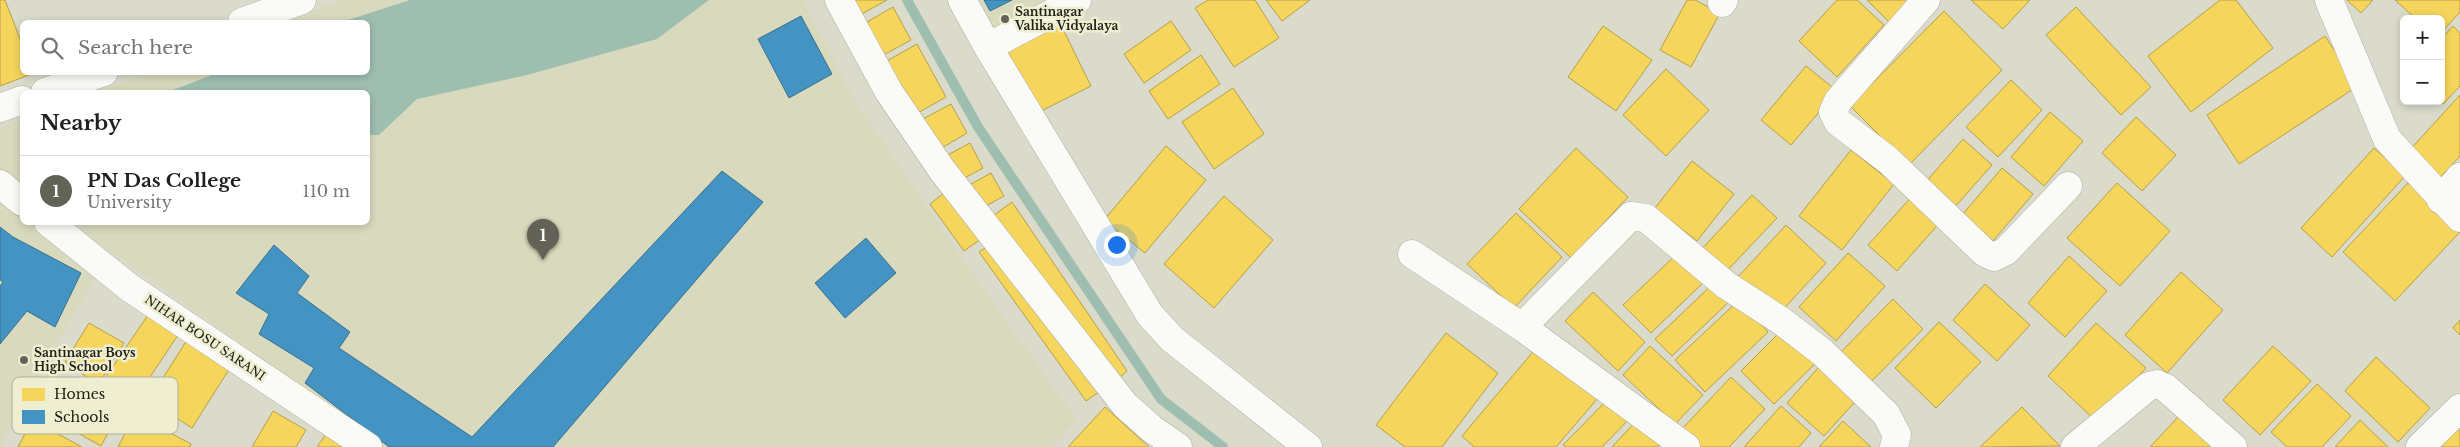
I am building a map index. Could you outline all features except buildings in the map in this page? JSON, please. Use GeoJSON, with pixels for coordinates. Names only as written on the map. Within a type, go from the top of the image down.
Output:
{"type":"FeatureCollection","features":[{"type":"Feature","properties":{"kind":"street"},"geometry":{"type":"LineString","coordinates":[[247,20],[302,0]]}},
{"type":"Feature","properties":{"kind":"street"},"geometry":{"type":"LineString","coordinates":[[839,0],[889,92],[942,170],[1125,405],[1152,429],[1178,447]]}},
{"type":"Feature","properties":{"kind":"street"},"geometry":{"type":"LineString","coordinates":[[962,0],[988,48],[1150,315],[1172,340],[1308,447]]}},
{"type":"Feature","properties":{"kind":"street"},"geometry":{"type":"LineString","coordinates":[[988,48],[1077,0]]}},
{"type":"Feature","properties":{"kind":"street"},"geometry":{"type":"LineString","coordinates":[[1926,0],[1838,101],[1833,112],[1838,122],[1888,160],[1985,253],[1994,257],[2006,251],[2068,186]]}},
{"type":"Feature","properties":{"kind":"street"},"geometry":{"type":"LineString","coordinates":[[2329,0],[2387,139],[2450,209]]}},
{"type":"Feature","properties":{"kind":"street"},"geometry":{"type":"LineString","coordinates":[[51,90],[95,75]]}},
{"type":"Feature","properties":{"kind":"street"},"geometry":{"type":"LineString","coordinates":[[0,108],[20,101]]}},
{"type":"Feature","properties":{"kind":"street"},"geometry":{"type":"LineString","coordinates":[[2450,209],[2460,177]]}},
{"type":"Feature","properties":{"kind":"street"},"geometry":{"type":"LineString","coordinates":[[0,184],[20,200]]}},
{"type":"Feature","properties":{"kind":"street"},"geometry":{"type":"LineString","coordinates":[[1522,327],[1631,216],[1646,218],[1726,285],[1780,320],[1822,352],[1886,414],[1897,435],[1894,447]]}},
{"type":"Feature","properties":{"kind":"street","name":"NIHAR BOSU SARANI"},"geometry":{"type":"LineString","coordinates":[[52,225],[130,288],[368,447]]}},
{"type":"Feature","properties":{"kind":"street"},"geometry":{"type":"LineString","coordinates":[[1412,254],[1522,327],[1686,447]]}},
{"type":"Feature","properties":{"kind":"street"},"geometry":{"type":"LineString","coordinates":[[2075,447],[2149,386],[2157,384],[2166,388],[2233,447]]}},
{"type":"Feature","properties":{"kind":"street"},"geometry":{"type":"LineString","coordinates":[[2420,447],[2460,408]]}},
{"type":"Feature","properties":{"kind":"shaded area"},"geometry":{"type":"Polygon","coordinates":[[[341,0],[803,0],[851,95],[989,297],[1077,420],[1052,447],[382,447],[200,314],[73,225],[370,225],[370,90],[100,90],[141,75],[370,75],[370,20],[286,20],[341,0]]]}},
{"type":"Feature","properties":{"kind":"shaded area"},"geometry":{"type":"Polygon","coordinates":[[[410,0],[709,0],[657,39],[527,75],[417,99],[379,135],[370,135],[370,90],[173,90],[212,75],[370,75],[370,20],[348,20],[410,0]]]}},
{"type":"Feature","properties":{"kind":"shaded area","name":"Santinagar Valika Vidyalaya"},"geometry":{"type":"Polygon","coordinates":[[[974,0],[1059,0],[993,37],[974,0]]]}},
{"type":"Feature","properties":{"kind":"shaded area"},"geometry":{"type":"Polygon","coordinates":[[[20,120],[20,187],[0,171],[0,128],[20,120]]]}},
{"type":"Feature","properties":{"kind":"shaded area","name":"Santinagar Boys High School"},"geometry":{"type":"Polygon","coordinates":[[[0,197],[20,213],[20,225],[35,225],[97,273],[39,377],[12,377],[12,425],[0,447],[0,197]]]}},
{"type":"Feature","properties":{"kind":"waterway"},"geometry":{"type":"LineString","coordinates":[[907,0],[978,127],[1161,399],[1223,447]]}},
{"type":"Feature","properties":{"kind":"place","name":"Santinagar Valika Vidyalaya"},"geometry":{"type":"Point","coordinates":[1005,19]}},
{"type":"Feature","properties":{"kind":"place","name":"PN Das College"},"geometry":{"type":"Point","coordinates":[543,260]}},
{"type":"Feature","properties":{"kind":"place","name":"Santinagar Boys High School"},"geometry":{"type":"Point","coordinates":[24,360]}}]}
